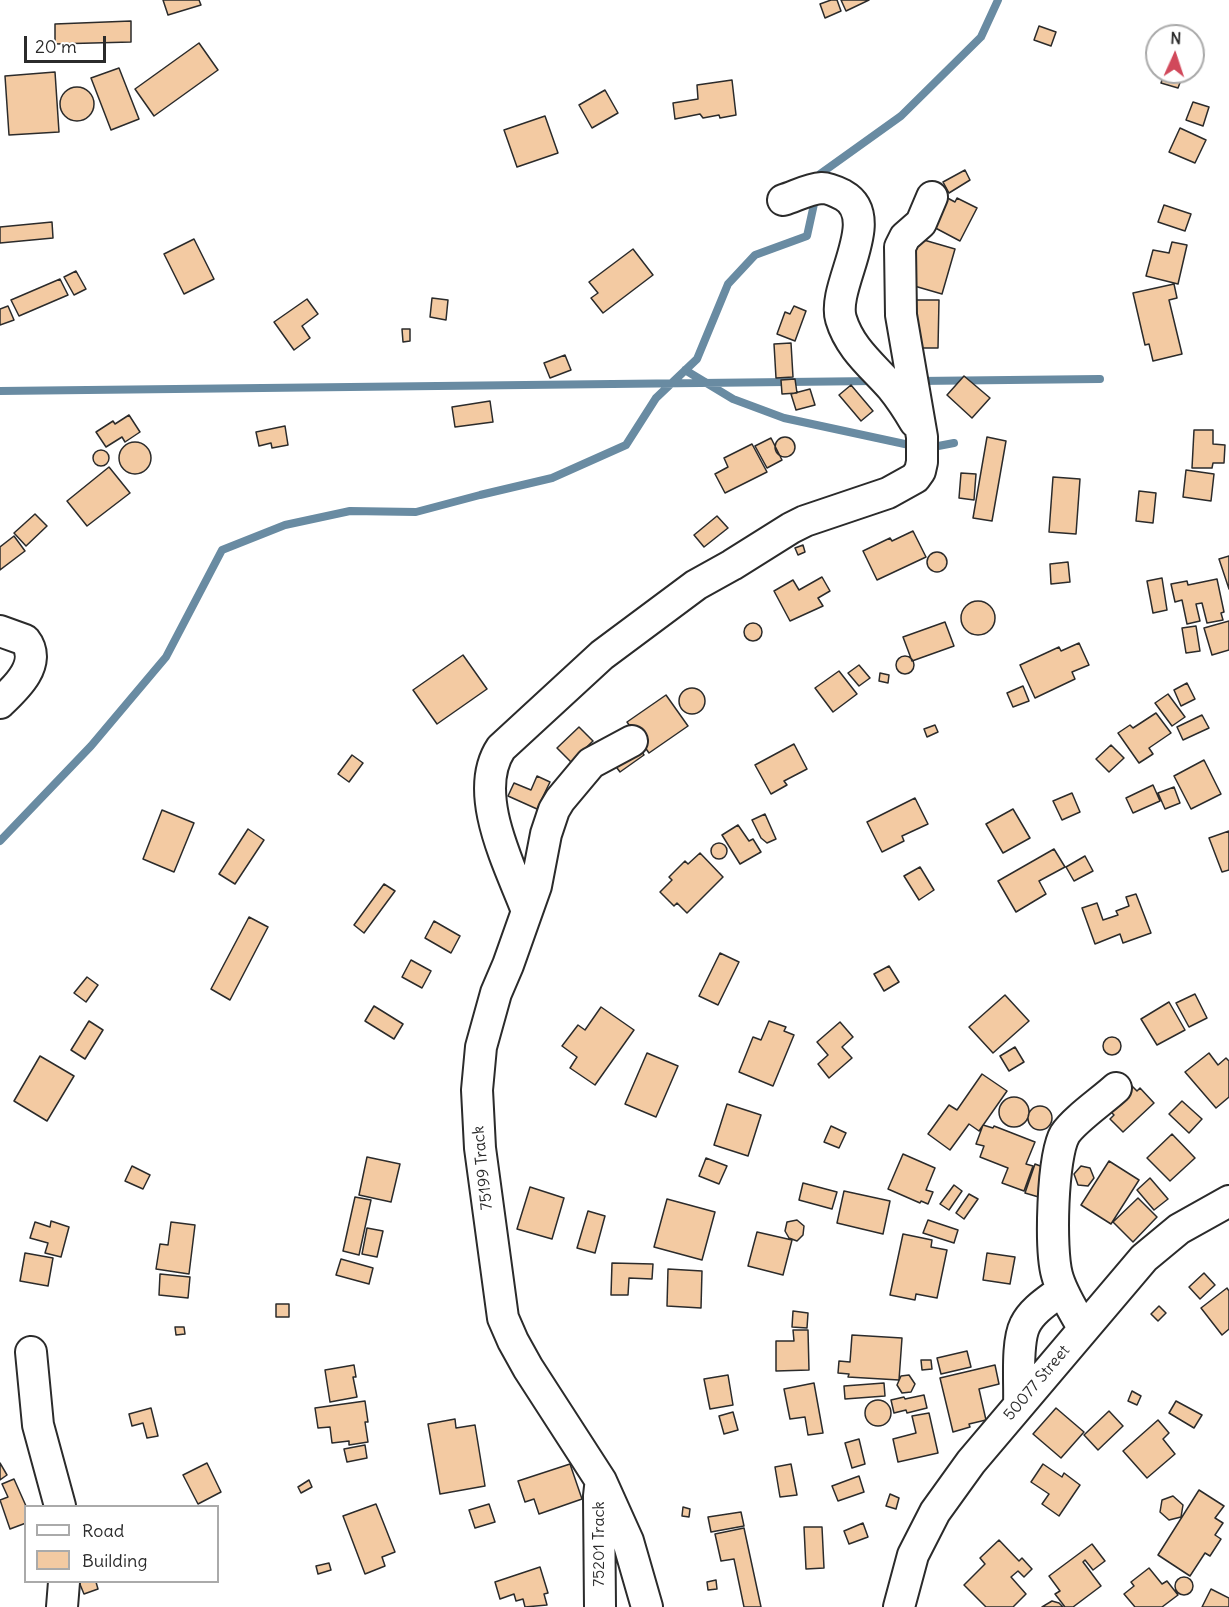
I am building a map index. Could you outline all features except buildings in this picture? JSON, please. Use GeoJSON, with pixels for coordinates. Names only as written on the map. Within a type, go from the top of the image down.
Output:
{"type":"FeatureCollection","features":[{"type":"Feature","properties":{"kind":"street"},"geometry":{"type":"LineString","coordinates":[[783,200],[805,191],[826,188],[846,196],[855,207],[859,218],[859,230],[852,264],[841,297],[841,318],[858,353],[892,388],[922,432]]}},
{"type":"Feature","properties":{"kind":"street"},"geometry":{"type":"LineString","coordinates":[[527,911],[501,844],[492,807],[490,789],[492,765],[501,748],[602,655],[696,585],[791,528],[805,521],[888,493],[915,478],[920,471],[922,432],[901,315],[900,258],[902,241],[921,223],[932,197]]}},
{"type":"Feature","properties":{"kind":"street"},"geometry":{"type":"LineString","coordinates":[[0,631],[26,640],[31,653],[29,668],[17,687],[0,704]]}},
{"type":"Feature","properties":{"kind":"street","name":"75199 Track"},"geometry":{"type":"LineString","coordinates":[[632,741],[591,764],[560,800],[549,820],[536,886],[496,993],[481,1047],[477,1090],[480,1148],[503,1318],[528,1368],[601,1481],[628,1541],[647,1607]]}},
{"type":"Feature","properties":{"kind":"street"},"geometry":{"type":"LineString","coordinates":[[1083,1328],[1062,1290],[1054,1263],[1053,1208],[1064,1136],[1116,1088]]}},
{"type":"Feature","properties":{"kind":"street","name":"50077 Street"},"geometry":{"type":"LineString","coordinates":[[899,1607],[913,1556],[935,1512],[971,1462],[1144,1258],[1179,1228],[1229,1201]]}},
{"type":"Feature","properties":{"kind":"street"},"geometry":{"type":"LineString","coordinates":[[1019,1405],[1020,1348],[1025,1324],[1041,1306],[1062,1290]]}},
{"type":"Feature","properties":{"kind":"street"},"geometry":{"type":"LineString","coordinates":[[32,1352],[38,1425],[60,1505]]}},
{"type":"Feature","properties":{"kind":"street","name":"75201 Track"},"geometry":{"type":"LineString","coordinates":[[600,1607],[598,1496],[601,1481]]}},
{"type":"Feature","properties":{"kind":"street"},"geometry":{"type":"LineString","coordinates":[[63,1607],[64,1583]]}},
{"type":"Feature","properties":{"kind":"waterway"},"geometry":{"type":"LineString","coordinates":[[819,182],[820,174],[901,116],[981,37],[998,0]]}},
{"type":"Feature","properties":{"kind":"waterway"},"geometry":{"type":"LineString","coordinates":[[0,841],[91,746],[166,657],[222,550],[285,525],[350,511],[416,512],[552,478],[626,445],[656,398],[697,359],[728,284],[755,255],[807,236],[816,195]]}},
{"type":"Feature","properties":{"kind":"waterway"},"geometry":{"type":"LineString","coordinates":[[685,370],[733,399],[784,418],[914,446],[933,447],[954,443]]}},
{"type":"Feature","properties":{"kind":"waterway"},"geometry":{"type":"LineString","coordinates":[[918,381],[1100,379]]}},
{"type":"Feature","properties":{"kind":"waterway"},"geometry":{"type":"LineString","coordinates":[[0,391],[875,381]]}}]}
